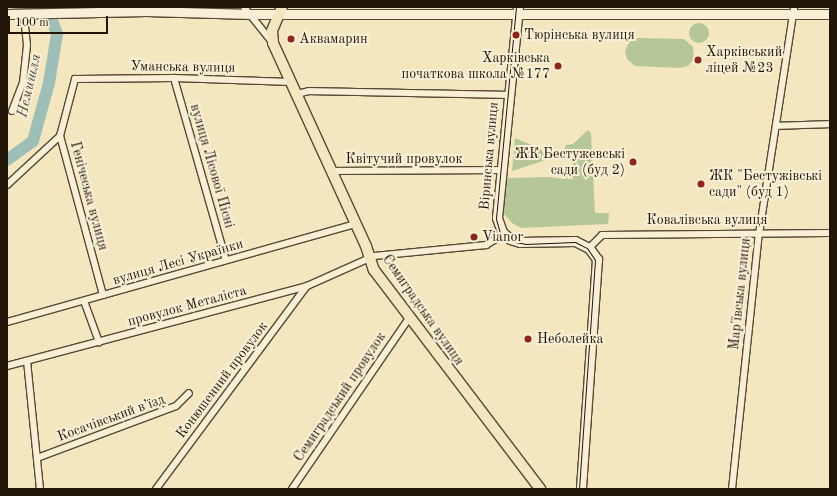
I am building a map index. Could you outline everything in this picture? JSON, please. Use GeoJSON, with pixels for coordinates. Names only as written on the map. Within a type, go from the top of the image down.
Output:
{"type":"FeatureCollection","features":[{"type":"Feature","properties":{"kind":"main road"},"geometry":{"type":"LineString","coordinates":[[7,14],[23,12],[74,14],[145,9],[251,14],[280,10],[794,11],[830,14]]}},
{"type":"Feature","properties":{"kind":"main road"},"geometry":{"type":"LineString","coordinates":[[273,43],[272,31],[280,10]]}},
{"type":"Feature","properties":{"kind":"main road","name":"Віринська вулиця"},"geometry":{"type":"LineString","coordinates":[[504,234],[497,218],[517,11]]}},
{"type":"Feature","properties":{"kind":"main road","name":"Семиградська вулиця"},"geometry":{"type":"LineString","coordinates":[[273,43],[356,224],[374,270],[540,489]]}},
{"type":"Feature","properties":{"kind":"main road"},"geometry":{"type":"LineString","coordinates":[[504,234],[520,242],[570,240],[589,248],[598,266],[580,489]]}},
{"type":"Feature","properties":{"kind":"street","name":"Семиградська вулиця"},"geometry":{"type":"LineString","coordinates":[[244,7],[273,43]]}},
{"type":"Feature","properties":{"kind":"street","name":"Мар'ївська вулиця"},"geometry":{"type":"LineString","coordinates":[[732,489],[759,234],[794,11]]}},
{"type":"Feature","properties":{"kind":"street"},"geometry":{"type":"LineString","coordinates":[[12,111],[23,83],[27,45],[23,12]]}},
{"type":"Feature","properties":{"kind":"street","name":"Уманська вулиця"},"geometry":{"type":"LineString","coordinates":[[75,79],[174,78],[292,82]]}},
{"type":"Feature","properties":{"kind":"street","name":"вулиця Лісової Пісні"},"geometry":{"type":"LineString","coordinates":[[174,78],[226,260]]}},
{"type":"Feature","properties":{"kind":"street","name":"Генічеська вулиця"},"geometry":{"type":"LineString","coordinates":[[75,79],[60,136],[103,296]]}},
{"type":"Feature","properties":{"kind":"street"},"geometry":{"type":"LineString","coordinates":[[297,94],[309,91],[509,95]]}},
{"type":"Feature","properties":{"kind":"street"},"geometry":{"type":"LineString","coordinates":[[776,126],[830,124]]}},
{"type":"Feature","properties":{"kind":"street"},"geometry":{"type":"LineString","coordinates":[[7,185],[60,136]]}},
{"type":"Feature","properties":{"kind":"street","name":"Квітучий провулок"},"geometry":{"type":"LineString","coordinates":[[331,171],[501,170]]}},
{"type":"Feature","properties":{"kind":"street","name":"вулиця Лесі Українки"},"geometry":{"type":"LineString","coordinates":[[7,322],[356,224]]}},
{"type":"Feature","properties":{"kind":"street","name":"Ковалівська вулиця"},"geometry":{"type":"LineString","coordinates":[[589,248],[602,235],[830,233]]}},
{"type":"Feature","properties":{"kind":"street"},"geometry":{"type":"LineString","coordinates":[[369,258],[486,245],[504,234]]}},
{"type":"Feature","properties":{"kind":"street","name":"провулок Металіста"},"geometry":{"type":"LineString","coordinates":[[7,366],[307,286],[369,258]]}},
{"type":"Feature","properties":{"kind":"street","name":"Конюшенний провулок"},"geometry":{"type":"LineString","coordinates":[[156,489],[307,286]]}},
{"type":"Feature","properties":{"kind":"street"},"geometry":{"type":"LineString","coordinates":[[84,300],[100,342]]}},
{"type":"Feature","properties":{"kind":"street","name":"Семиградський провулок"},"geometry":{"type":"LineString","coordinates":[[292,489],[409,318]]}},
{"type":"Feature","properties":{"kind":"street"},"geometry":{"type":"LineString","coordinates":[[27,361],[40,489]]}},
{"type":"Feature","properties":{"kind":"street","name":"Косачівський в’їзд"},"geometry":{"type":"LineString","coordinates":[[37,458],[176,406],[189,393]]}},
{"type":"Feature","properties":{"kind":"green space"},"geometry":{"type":"Polygon","coordinates":[[[699,23],[706,26],[709,33],[706,40],[699,43],[692,40],[689,33],[692,26],[699,23]]]}},
{"type":"Feature","properties":{"kind":"green space"},"geometry":{"type":"Polygon","coordinates":[[[637,38],[684,39],[693,47],[694,59],[688,66],[680,68],[635,66],[627,59],[625,51],[629,42],[637,38]]]}},
{"type":"Feature","properties":{"kind":"green space"},"geometry":{"type":"Polygon","coordinates":[[[588,130],[591,133],[595,213],[609,213],[608,224],[521,228],[512,223],[504,214],[505,178],[550,177],[564,179],[569,177],[573,168],[573,156],[564,151],[566,145],[573,144],[588,130]]]}},
{"type":"Feature","properties":{"kind":"green space"},"geometry":{"type":"Polygon","coordinates":[[[515,138],[541,149],[544,154],[543,161],[512,171],[515,138]]]}},
{"type":"Feature","properties":{"kind":"waterway","name":"Немишля"},"geometry":{"type":"LineString","coordinates":[[7,160],[33,141],[49,83],[57,34],[47,7]]}},
{"type":"Feature","properties":{"kind":"tram line"},"geometry":{"type":"LineString","coordinates":[[516,7],[496,219],[500,233],[510,241],[525,244],[575,242],[587,248],[595,260],[579,489]]}},
{"type":"Feature","properties":{"kind":"place","name":"Тюрінська вулиця"},"geometry":{"type":"Point","coordinates":[516,35]}},
{"type":"Feature","properties":{"kind":"place","name":"Аквамарин"},"geometry":{"type":"Point","coordinates":[291,39]}},
{"type":"Feature","properties":{"kind":"place","name":"Харківський ліцей №23"},"geometry":{"type":"Point","coordinates":[698,60]}},
{"type":"Feature","properties":{"kind":"place","name":"Харківська початкова школа №177"},"geometry":{"type":"Point","coordinates":[558,66]}},
{"type":"Feature","properties":{"kind":"place","name":"ЖК Бестужевські сади (буд 2)"},"geometry":{"type":"Point","coordinates":[633,162]}},
{"type":"Feature","properties":{"kind":"place","name":"ЖК \"Бестужівські сади\" (буд 1)"},"geometry":{"type":"Point","coordinates":[701,184]}},
{"type":"Feature","properties":{"kind":"place","name":"Vianor"},"geometry":{"type":"Point","coordinates":[474,237]}},
{"type":"Feature","properties":{"kind":"place","name":"Неболейка"},"geometry":{"type":"Point","coordinates":[528,339]}}]}
